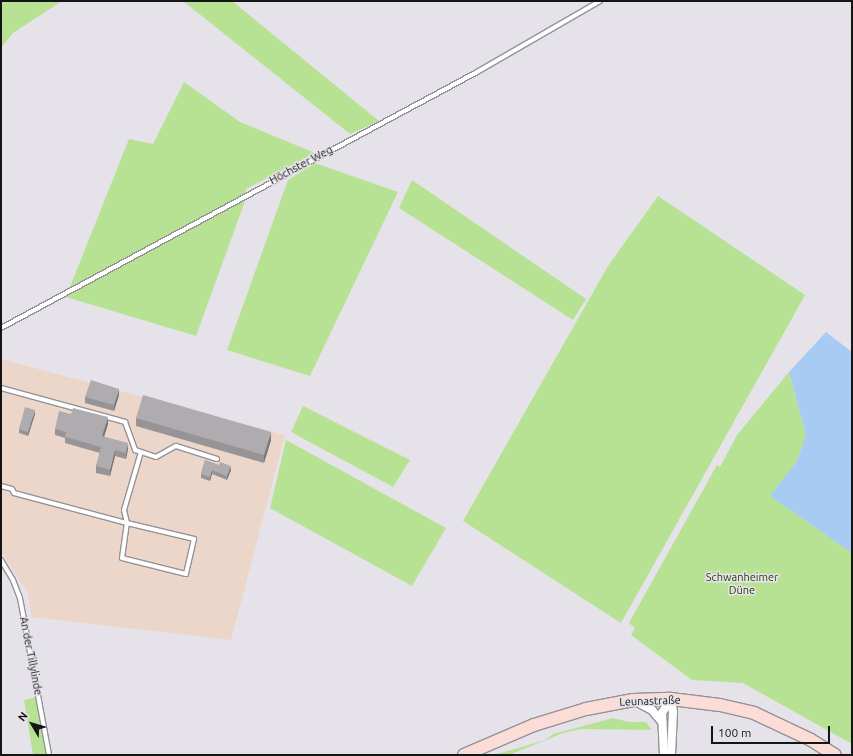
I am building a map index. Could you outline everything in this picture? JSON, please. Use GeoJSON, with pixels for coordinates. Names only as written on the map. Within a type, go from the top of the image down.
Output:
{"type":"FeatureCollection","features":[{"type":"Feature","properties":{"kind":"main road","name":"Leunastraße"},"geometry":{"type":"LineString","coordinates":[[464,755],[561,716],[609,703],[633,700],[671,699],[705,702],[754,713],[811,740],[834,755]]}},
{"type":"Feature","properties":{"kind":"street"},"geometry":{"type":"LineString","coordinates":[[664,755],[662,722],[664,708],[671,699]]}},
{"type":"Feature","properties":{"kind":"street"},"geometry":{"type":"LineString","coordinates":[[671,699],[673,712],[671,755]]}},
{"type":"Feature","properties":{"kind":"street"},"geometry":{"type":"LineString","coordinates":[[633,700],[652,710],[662,722]]}},
{"type":"Feature","properties":{"kind":"lane","name":"Höchster Weg"},"geometry":{"type":"LineString","coordinates":[[1,328],[477,72],[600,1]]}},
{"type":"Feature","properties":{"kind":"lane"},"geometry":{"type":"LineString","coordinates":[[1,388],[125,422],[135,450],[156,457],[176,446],[217,459]]}},
{"type":"Feature","properties":{"kind":"lane"},"geometry":{"type":"LineString","coordinates":[[1,486],[14,492],[126,523],[194,539],[186,574],[122,558],[126,523],[124,510],[141,452]]}},
{"type":"Feature","properties":{"kind":"lane","name":"An der Tillylinde"},"geometry":{"type":"LineString","coordinates":[[1,560],[20,598],[49,755]]}},
{"type":"Feature","properties":{"kind":"shaded area"},"geometry":{"type":"Polygon","coordinates":[[[1,359],[285,435],[231,640],[31,617],[28,594],[1,551],[1,359]]]}},
{"type":"Feature","properties":{"kind":"green space"},"geometry":{"type":"Polygon","coordinates":[[[1,1],[62,1],[13,33],[1,48],[1,1]]]}},
{"type":"Feature","properties":{"kind":"green space"},"geometry":{"type":"Polygon","coordinates":[[[183,1],[232,1],[379,121],[350,134],[183,1]]]}},
{"type":"Feature","properties":{"kind":"green space"},"geometry":{"type":"Polygon","coordinates":[[[184,82],[240,122],[315,153],[246,189],[245,201],[196,336],[66,297],[129,139],[153,144],[184,82]]]}},
{"type":"Feature","properties":{"kind":"green space"},"geometry":{"type":"Polygon","coordinates":[[[315,163],[398,192],[310,376],[227,350],[288,180],[315,163]]]}},
{"type":"Feature","properties":{"kind":"green space"},"geometry":{"type":"Polygon","coordinates":[[[412,180],[586,299],[573,320],[399,208],[412,180]]]}},
{"type":"Feature","properties":{"kind":"green space"},"geometry":{"type":"Polygon","coordinates":[[[658,196],[805,295],[621,623],[463,521],[608,266],[658,196]]]}},
{"type":"Feature","properties":{"kind":"green space","name":"Schwanheimer Düne"},"geometry":{"type":"Polygon","coordinates":[[[789,372],[806,435],[797,461],[771,496],[852,553],[852,744],[743,683],[692,680],[631,635],[635,628],[629,623],[717,465],[720,467],[737,435],[789,372]]]}},
{"type":"Feature","properties":{"kind":"green space"},"geometry":{"type":"Polygon","coordinates":[[[303,406],[410,460],[393,487],[291,432],[303,406]]]}},
{"type":"Feature","properties":{"kind":"green space"},"geometry":{"type":"Polygon","coordinates":[[[286,440],[446,528],[412,586],[270,508],[286,440]]]}},
{"type":"Feature","properties":{"kind":"green space"},"geometry":{"type":"Polygon","coordinates":[[[36,697],[46,755],[33,755],[24,700],[36,697]]]}},
{"type":"Feature","properties":{"kind":"green space"},"geometry":{"type":"Polygon","coordinates":[[[613,718],[629,722],[646,722],[652,730],[582,729],[563,733],[509,755],[494,755],[545,740],[553,734],[613,718]]]}},
{"type":"Feature","properties":{"kind":"water"},"geometry":{"type":"Polygon","coordinates":[[[826,332],[852,352],[852,553],[770,496],[797,461],[806,435],[789,372],[826,332]]]}},
{"type":"Feature","properties":{"kind":"building"},"geometry":{"type":"Polygon","coordinates":[[[91,380],[119,389],[114,405],[85,397],[91,380]]]}},
{"type":"Feature","properties":{"kind":"building"},"geometry":{"type":"Polygon","coordinates":[[[143,395],[271,432],[264,455],[136,418],[143,395]]]}},
{"type":"Feature","properties":{"kind":"building"},"geometry":{"type":"Polygon","coordinates":[[[25,407],[35,410],[28,432],[19,429],[25,407]]]}},
{"type":"Feature","properties":{"kind":"building"},"geometry":{"type":"Polygon","coordinates":[[[73,408],[108,417],[102,436],[128,443],[126,453],[115,450],[110,470],[96,466],[101,447],[65,437],[66,432],[55,429],[59,411],[71,414],[73,408]]]}},
{"type":"Feature","properties":{"kind":"building"},"geometry":{"type":"Polygon","coordinates":[[[205,460],[219,465],[220,462],[231,466],[227,476],[212,470],[210,477],[201,474],[205,460]]]}}]}
